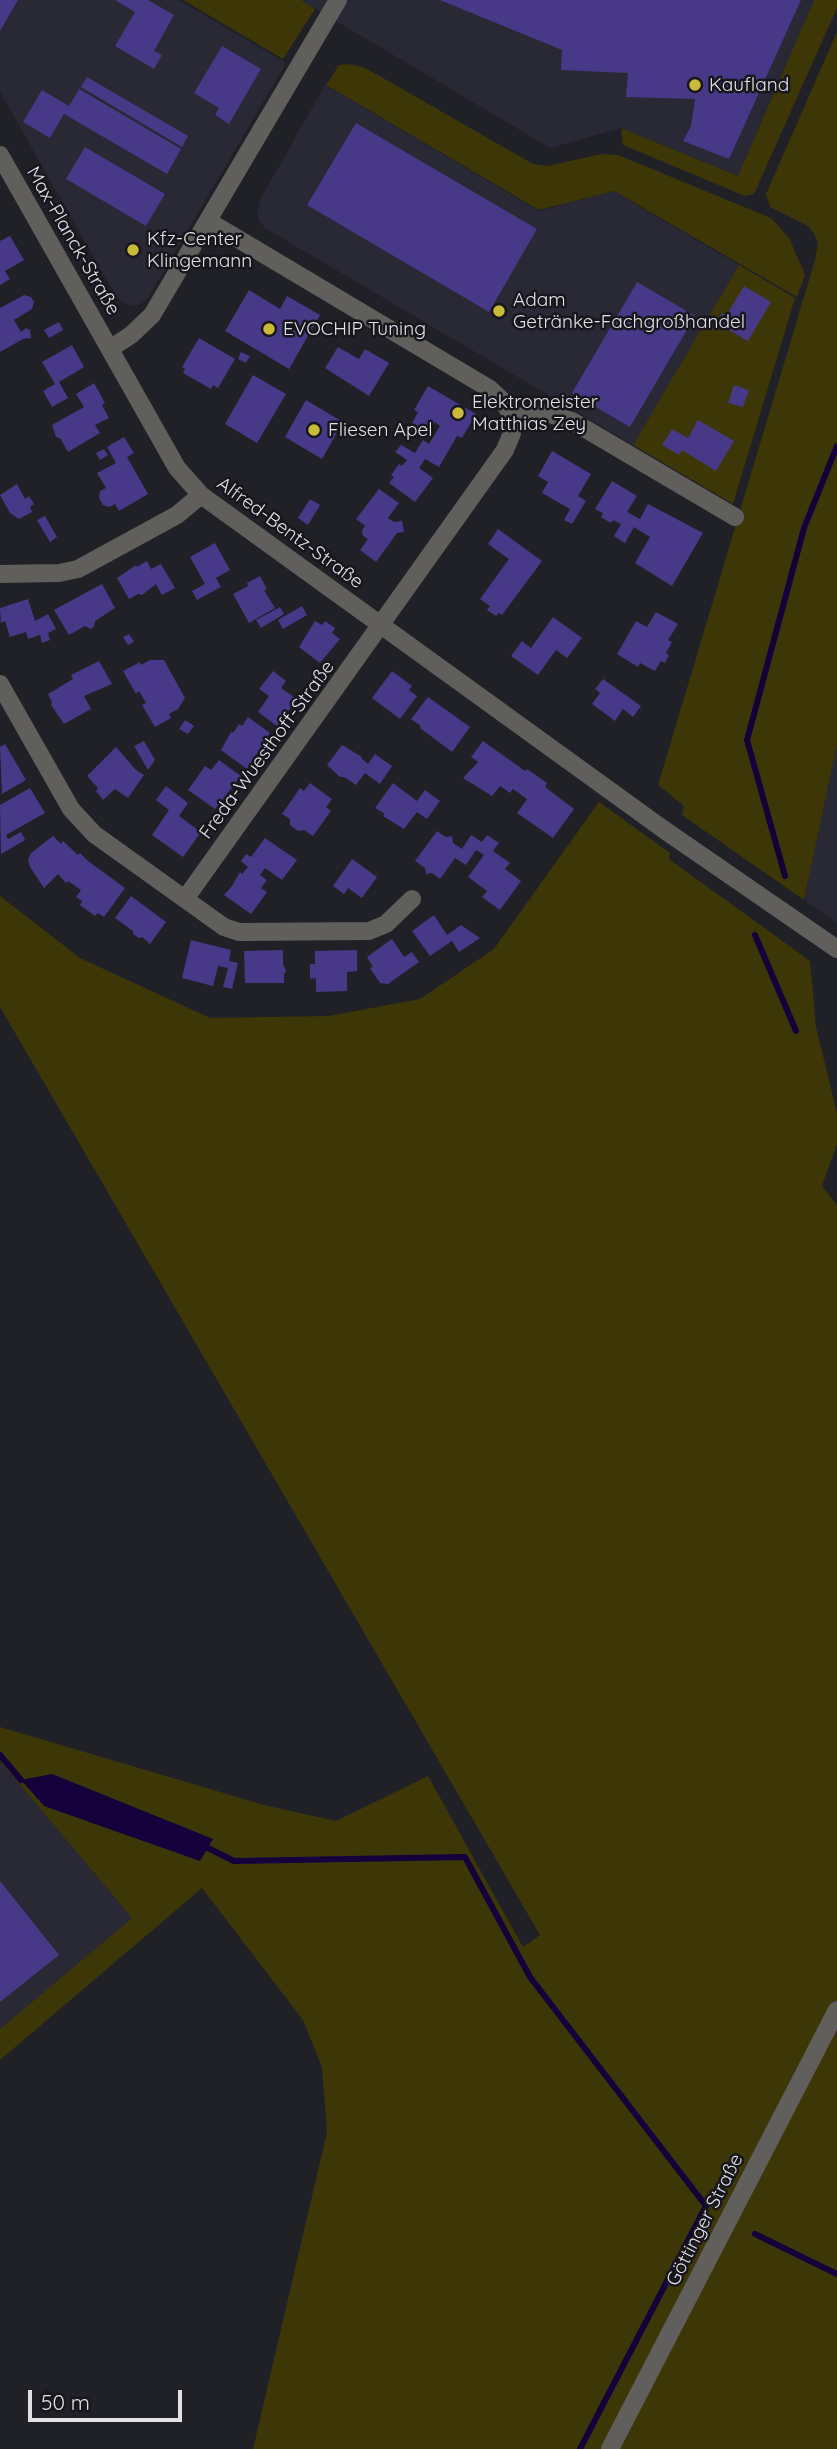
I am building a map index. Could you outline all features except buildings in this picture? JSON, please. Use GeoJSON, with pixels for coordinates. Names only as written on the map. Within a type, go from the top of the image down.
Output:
{"type":"FeatureCollection","features":[{"type":"Feature","properties":{"kind":"street"},"geometry":{"type":"LineString","coordinates":[[111,348],[131,335],[152,315],[338,0]]}},
{"type":"Feature","properties":{"kind":"street","name":"Max-Planck-Straße"},"geometry":{"type":"LineString","coordinates":[[0,155],[111,348]]}},
{"type":"Feature","properties":{"kind":"street"},"geometry":{"type":"LineString","coordinates":[[208,221],[490,389],[504,402],[513,419],[546,413],[572,421],[735,517]]}},
{"type":"Feature","properties":{"kind":"street","name":"Alfred-Bentz-Straße"},"geometry":{"type":"LineString","coordinates":[[111,348],[177,468],[201,495],[663,829],[837,949]]}},
{"type":"Feature","properties":{"kind":"street","name":"Freda-Wuesthoff-Straße"},"geometry":{"type":"LineString","coordinates":[[185,899],[505,450],[512,433],[513,419]]}},
{"type":"Feature","properties":{"kind":"street"},"geometry":{"type":"LineString","coordinates":[[0,574],[59,573],[78,569],[177,515],[201,495]]}},
{"type":"Feature","properties":{"kind":"street"},"geometry":{"type":"LineString","coordinates":[[0,684],[71,809],[94,834],[224,928],[239,932],[369,931],[386,924],[412,899]]}},
{"type":"Feature","properties":{"kind":"street","name":"Göttinger Straße"},"geometry":{"type":"LineString","coordinates":[[610,2449],[837,2010]]}},
{"type":"Feature","properties":{"kind":"shaded area"},"geometry":{"type":"Polygon","coordinates":[[[0,0],[179,0],[286,63],[148,298],[141,304],[133,306],[116,296],[0,92],[0,0]]]}},
{"type":"Feature","properties":{"kind":"shaded area"},"geometry":{"type":"Polygon","coordinates":[[[183,0],[301,0],[315,9],[283,59],[183,0]]]}},
{"type":"Feature","properties":{"kind":"shaded area"},"geometry":{"type":"Polygon","coordinates":[[[301,0],[814,0],[738,176],[621,128],[550,148],[301,0]]]}},
{"type":"Feature","properties":{"kind":"shaded area"},"geometry":{"type":"Polygon","coordinates":[[[814,0],[837,0],[837,8],[754,194],[745,196],[623,145],[621,128],[738,176],[814,0]]]}},
{"type":"Feature","properties":{"kind":"shaded area"},"geometry":{"type":"Polygon","coordinates":[[[837,32],[837,745],[804,900],[682,815],[684,806],[658,785],[815,260],[818,242],[813,232],[808,226],[770,207],[766,194],[837,32]]]}},
{"type":"Feature","properties":{"kind":"shaded area"},"geometry":{"type":"Polygon","coordinates":[[[339,65],[363,67],[533,164],[547,166],[602,154],[618,155],[771,218],[789,238],[805,275],[797,297],[614,191],[539,210],[326,85],[339,65]]]}},
{"type":"Feature","properties":{"kind":"shaded area","name":"Adam Getränke-Fachgroßhandel"},"geometry":{"type":"Polygon","coordinates":[[[325,85],[539,211],[613,191],[739,265],[633,445],[265,228],[259,221],[257,212],[260,200],[325,85]]]}},
{"type":"Feature","properties":{"kind":"shaded area"},"geometry":{"type":"Polygon","coordinates":[[[739,265],[795,298],[733,504],[633,445],[739,265]]]}},
{"type":"Feature","properties":{"kind":"shaded area"},"geometry":{"type":"Polygon","coordinates":[[[837,745],[837,923],[804,900],[837,745]]]}},
{"type":"Feature","properties":{"kind":"shaded area"},"geometry":{"type":"Polygon","coordinates":[[[599,802],[670,853],[669,859],[810,961],[816,1027],[837,1113],[837,1144],[822,1186],[837,1205],[837,2449],[253,2449],[327,2132],[322,2067],[303,2020],[202,1888],[0,2060],[0,2029],[132,1918],[0,1761],[0,1727],[264,1805],[336,1821],[428,1776],[523,1947],[540,1935],[0,1007],[0,896],[80,958],[210,1018],[329,1016],[420,999],[494,949],[599,802]]]}},
{"type":"Feature","properties":{"kind":"shaded area"},"geometry":{"type":"Polygon","coordinates":[[[0,1761],[132,1918],[0,2029],[0,1761]]]}},
{"type":"Feature","properties":{"kind":"shaded area"},"geometry":{"type":"Polygon","coordinates":[[[52,1774],[213,1839],[200,1861],[44,1806],[21,1780],[52,1774]]]}},
{"type":"Feature","properties":{"kind":"waterway"},"geometry":{"type":"LineString","coordinates":[[785,876],[747,740],[804,528],[837,446]]}},
{"type":"Feature","properties":{"kind":"waterway"},"geometry":{"type":"LineString","coordinates":[[755,935],[796,1031]]}},
{"type":"Feature","properties":{"kind":"waterway"},"geometry":{"type":"LineString","coordinates":[[0,1755],[21,1780]]}},
{"type":"Feature","properties":{"kind":"waterway"},"geometry":{"type":"LineString","coordinates":[[208,1848],[234,1861],[465,1857],[530,1977],[706,2206],[580,2449]]}},
{"type":"Feature","properties":{"kind":"waterway"},"geometry":{"type":"LineString","coordinates":[[755,2234],[837,2274]]}},
{"type":"Feature","properties":{"kind":"place","name":"Kaufland"},"geometry":{"type":"Point","coordinates":[695,85]}},
{"type":"Feature","properties":{"kind":"place","name":"Kfz-Center Klingemann"},"geometry":{"type":"Point","coordinates":[133,250]}},
{"type":"Feature","properties":{"kind":"place","name":"Adam Getränke-Fachgroßhandel"},"geometry":{"type":"Point","coordinates":[499,311]}},
{"type":"Feature","properties":{"kind":"place","name":"EVOCHIP Tuning"},"geometry":{"type":"Point","coordinates":[269,329]}},
{"type":"Feature","properties":{"kind":"place","name":"Elektromeister Matthias Zey"},"geometry":{"type":"Point","coordinates":[458,413]}},
{"type":"Feature","properties":{"kind":"place","name":"Fliesen Apel"},"geometry":{"type":"Point","coordinates":[314,430]}}]}
